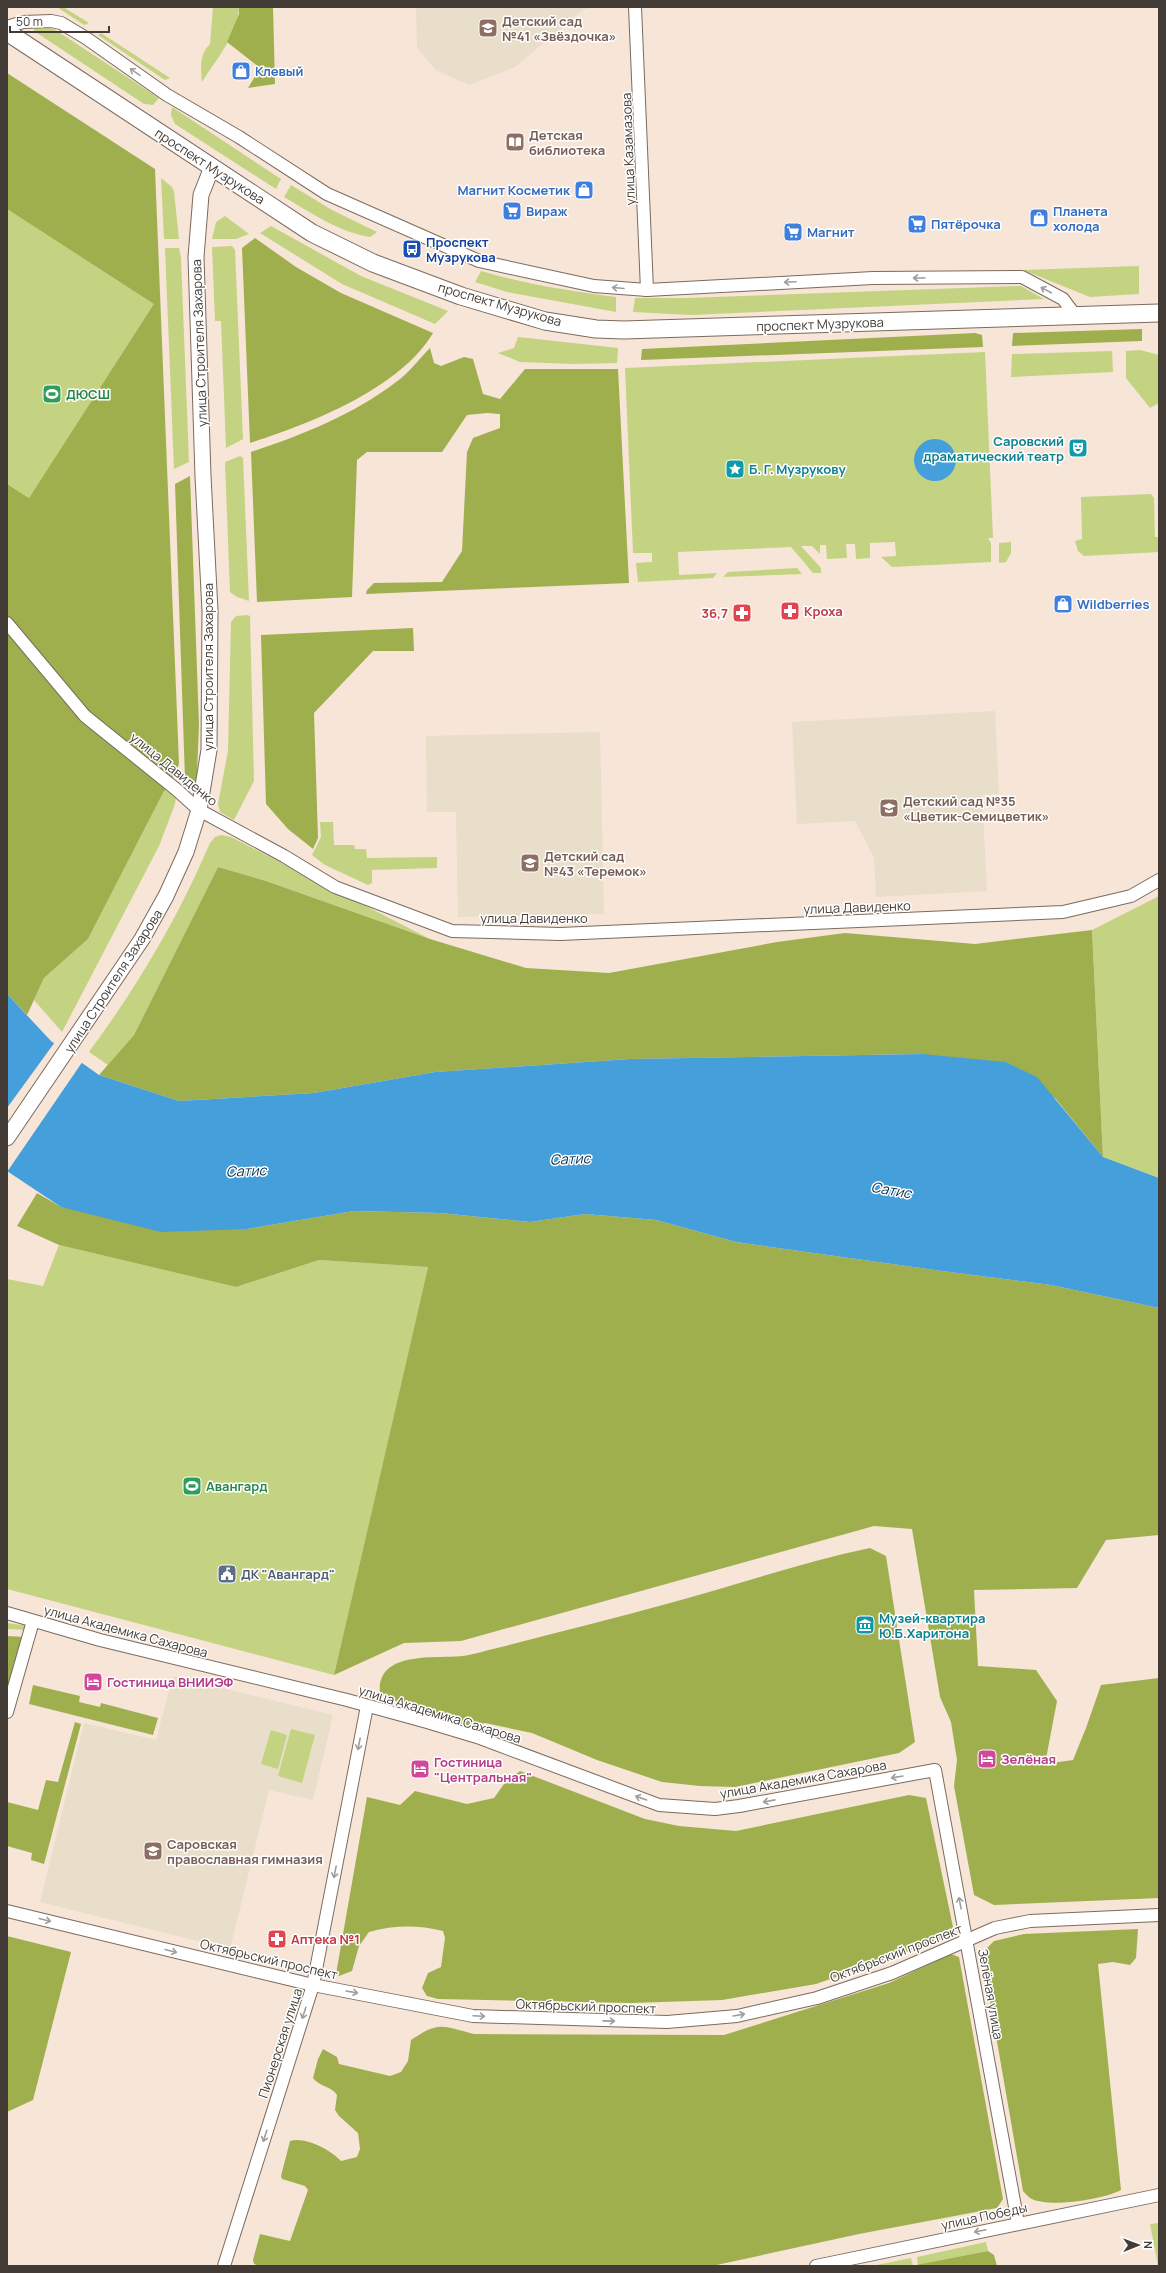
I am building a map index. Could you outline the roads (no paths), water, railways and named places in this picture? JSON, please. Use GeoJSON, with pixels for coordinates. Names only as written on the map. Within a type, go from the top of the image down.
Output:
{"type":"FeatureCollection","features":[{"type":"Feature","properties":{"kind":"main road","name":"проспект Музрукова"},"geometry":{"type":"LineString","coordinates":[[7,32],[312,232],[373,262],[461,296],[545,320],[596,329],[624,330],[1159,313]]}},
{"type":"Feature","properties":{"kind":"street","name":"улица Казамазова"},"geometry":{"type":"LineString","coordinates":[[635,7],[647,290]]}},
{"type":"Feature","properties":{"kind":"street"},"geometry":{"type":"LineString","coordinates":[[7,27],[23,22],[51,21],[61,23],[86,38],[167,95],[239,137],[327,194],[479,261],[594,286],[647,290],[873,278],[1022,278],[1063,299],[1075,315]]}},
{"type":"Feature","properties":{"kind":"street","name":"улица Строителя Захарова"},"geometry":{"type":"LineString","coordinates":[[7,1138],[81,1032],[142,939],[166,896],[186,852],[199,810],[209,750],[210,611],[203,476],[196,257],[201,195],[212,167]]}},
{"type":"Feature","properties":{"kind":"street","name":"улица Давиденко"},"geometry":{"type":"LineString","coordinates":[[7,623],[85,716],[177,790],[199,810],[284,856],[335,887],[452,931],[560,934],[1063,912],[1131,896],[1159,880]]}},
{"type":"Feature","properties":{"kind":"street","name":"улица Академика Сахарова"},"geometry":{"type":"LineString","coordinates":[[7,1614],[100,1640],[427,1722],[477,1737],[659,1805],[715,1809],[739,1806],[935,1770]]}},
{"type":"Feature","properties":{"kind":"street"},"geometry":{"type":"LineString","coordinates":[[7,1712],[34,1621]]}},
{"type":"Feature","properties":{"kind":"street","name":"Пионерская улица"},"geometry":{"type":"LineString","coordinates":[[224,2266],[313,1985],[367,1706]]}},
{"type":"Feature","properties":{"kind":"street","name":"Зелёная улица"},"geometry":{"type":"LineString","coordinates":[[935,1770],[968,1941],[1018,2223]]}},
{"type":"Feature","properties":{"kind":"street","name":"Октябрьский проспект"},"geometry":{"type":"LineString","coordinates":[[7,1911],[313,1985],[472,2016],[667,2022],[737,2016],[817,1998],[892,1973],[995,1928],[1030,1921],[1159,1915]]}},
{"type":"Feature","properties":{"kind":"street","name":"улица Победы"},"geometry":{"type":"LineString","coordinates":[[816,2266],[1159,2195]]}},
{"type":"Feature","properties":{"kind":"water"},"geometry":{"type":"Polygon","coordinates":[[[931,439],[939,439],[947,442],[953,448],[956,460],[953,472],[947,478],[939,481],[931,481],[923,478],[917,472],[914,464],[914,456],[917,448],[923,442],[931,439]]]}},
{"type":"Feature","properties":{"kind":"water","name":"Сатис"},"geometry":{"type":"Polygon","coordinates":[[[7,994],[51,1041],[99,1075],[179,1101],[314,1093],[435,1072],[630,1059],[922,1054],[1005,1062],[1037,1077],[1103,1157],[1159,1178],[1159,1308],[1051,1285],[736,1242],[656,1220],[585,1214],[530,1222],[440,1213],[354,1211],[247,1229],[161,1232],[61,1207],[7,1171],[7,994]]]}},
{"type":"Feature","properties":{"kind":"place","name":"Детский сад №41 «Звёздочка»"},"geometry":{"type":"Point","coordinates":[488,28]}},
{"type":"Feature","properties":{"kind":"place","name":"Клевый"},"geometry":{"type":"Point","coordinates":[241,71]}},
{"type":"Feature","properties":{"kind":"place","name":"Детская библиотека"},"geometry":{"type":"Point","coordinates":[515,142]}},
{"type":"Feature","properties":{"kind":"place","name":"Магнит Косметик"},"geometry":{"type":"Point","coordinates":[584,190]}},
{"type":"Feature","properties":{"kind":"place","name":"Вираж"},"geometry":{"type":"Point","coordinates":[512,211]}},
{"type":"Feature","properties":{"kind":"place","name":"Планета холода"},"geometry":{"type":"Point","coordinates":[1039,218]}},
{"type":"Feature","properties":{"kind":"place","name":"Пятёрочка"},"geometry":{"type":"Point","coordinates":[917,224]}},
{"type":"Feature","properties":{"kind":"place","name":"Магнит"},"geometry":{"type":"Point","coordinates":[793,232]}},
{"type":"Feature","properties":{"kind":"place","name":"Проспект Музрукова"},"geometry":{"type":"Point","coordinates":[412,249]}},
{"type":"Feature","properties":{"kind":"place","name":"ДЮСШ"},"geometry":{"type":"Point","coordinates":[52,394]}},
{"type":"Feature","properties":{"kind":"place","name":"Саровский драматический театр"},"geometry":{"type":"Point","coordinates":[1078,448]}},
{"type":"Feature","properties":{"kind":"place","name":"Б. Г. Музрукову"},"geometry":{"type":"Point","coordinates":[735,469]}},
{"type":"Feature","properties":{"kind":"place","name":"Wildberries"},"geometry":{"type":"Point","coordinates":[1063,604]}},
{"type":"Feature","properties":{"kind":"place","name":"Кроха"},"geometry":{"type":"Point","coordinates":[790,611]}},
{"type":"Feature","properties":{"kind":"place","name":"36,7"},"geometry":{"type":"Point","coordinates":[742,613]}},
{"type":"Feature","properties":{"kind":"place","name":"Детский сад №35 «Цветик-Семицветик»"},"geometry":{"type":"Point","coordinates":[889,808]}},
{"type":"Feature","properties":{"kind":"place","name":"Детский сад №43 «Теремок»"},"geometry":{"type":"Point","coordinates":[530,863]}},
{"type":"Feature","properties":{"kind":"place","name":"Авангард"},"geometry":{"type":"Point","coordinates":[192,1486]}},
{"type":"Feature","properties":{"kind":"place","name":"ДК \"Авангард\""},"geometry":{"type":"Point","coordinates":[227,1574]}},
{"type":"Feature","properties":{"kind":"place","name":"Музей-квартира Ю.Б.Харитона"},"geometry":{"type":"Point","coordinates":[865,1625]}},
{"type":"Feature","properties":{"kind":"place","name":"Гостиница ВНИИЭФ"},"geometry":{"type":"Point","coordinates":[93,1682]}},
{"type":"Feature","properties":{"kind":"place","name":"Зелёная"},"geometry":{"type":"Point","coordinates":[987,1759]}},
{"type":"Feature","properties":{"kind":"place","name":"Гостиница \"Центральная\""},"geometry":{"type":"Point","coordinates":[420,1769]}},
{"type":"Feature","properties":{"kind":"place","name":"Саровская православная гимназия"},"geometry":{"type":"Point","coordinates":[153,1851]}},
{"type":"Feature","properties":{"kind":"place","name":"Аптека №1"},"geometry":{"type":"Point","coordinates":[277,1939]}}]}
